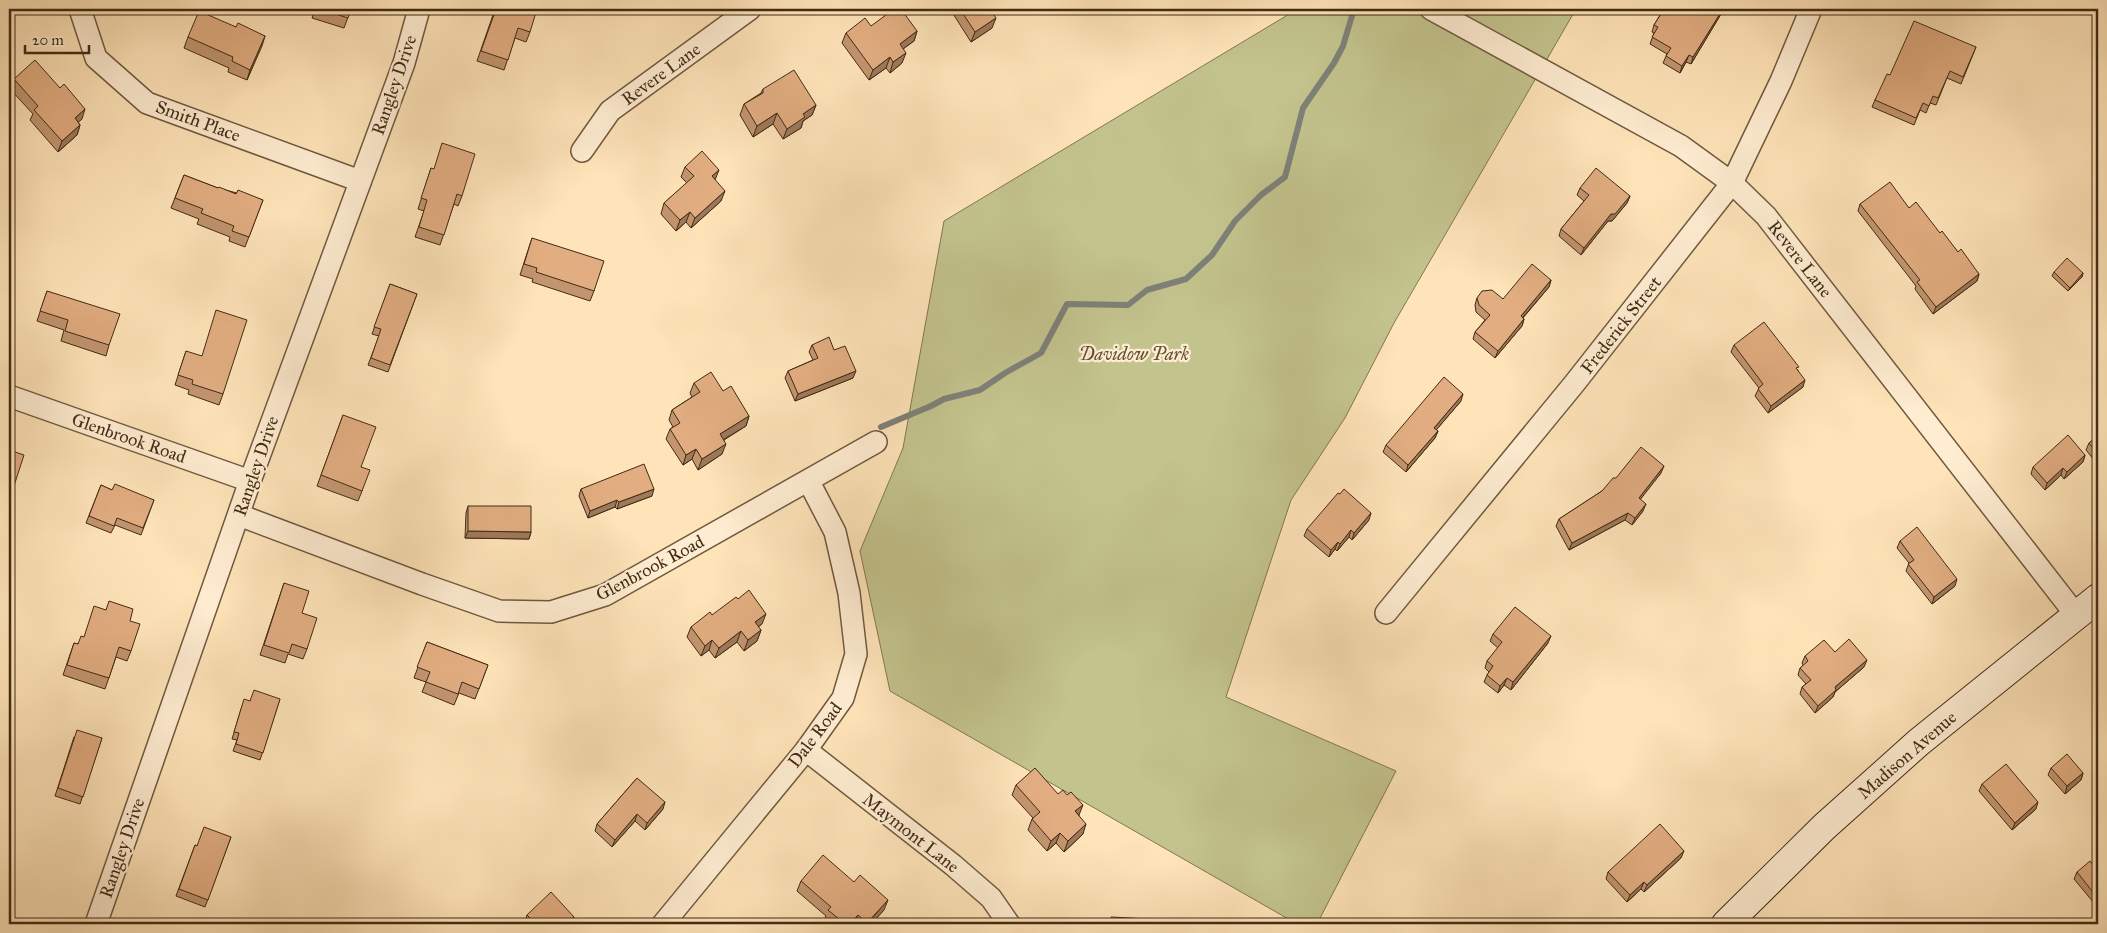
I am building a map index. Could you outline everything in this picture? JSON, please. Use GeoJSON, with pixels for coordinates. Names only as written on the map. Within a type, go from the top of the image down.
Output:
{"type":"FeatureCollection","features":[{"type":"Feature","properties":{"kind":"street","name":"Smith Place"},"geometry":{"type":"LineString","coordinates":[[80,9],[96,58],[147,103],[360,181]]}},
{"type":"Feature","properties":{"kind":"street","name":"Rangley Drive"},"geometry":{"type":"LineString","coordinates":[[96,924],[250,481],[404,63],[419,9]]}},
{"type":"Feature","properties":{"kind":"street","name":"Revere Lane"},"geometry":{"type":"LineString","coordinates":[[582,151],[610,111],[750,9]]}},
{"type":"Feature","properties":{"kind":"street","name":"Revere Lane"},"geometry":{"type":"LineString","coordinates":[[1431,9],[1681,146],[1732,183],[1766,216],[2076,615]]}},
{"type":"Feature","properties":{"kind":"street","name":"Frederick Street"},"geometry":{"type":"LineString","coordinates":[[1386,613],[1574,384],[1732,183],[1781,81],[1812,9]]}},
{"type":"Feature","properties":{"kind":"street","name":"Glenbrook Road"},"geometry":{"type":"LineString","coordinates":[[9,396],[250,481]]}},
{"type":"Feature","properties":{"kind":"street","name":"Glenbrook Road"},"geometry":{"type":"LineString","coordinates":[[239,515],[499,611],[551,612],[605,595],[809,482],[876,442]]}},
{"type":"Feature","properties":{"kind":"street","name":"Dale Road"},"geometry":{"type":"LineString","coordinates":[[663,924],[806,750],[843,698],[856,654],[848,593],[835,532],[809,482]]}},
{"type":"Feature","properties":{"kind":"street","name":"Madison Avenue"},"geometry":{"type":"LineString","coordinates":[[1726,924],[1824,827],[1919,742],[2098,598]]}},
{"type":"Feature","properties":{"kind":"street","name":"Maymont Lane"},"geometry":{"type":"LineString","coordinates":[[806,750],[953,865],[991,898],[1009,924]]}},
{"type":"Feature","properties":{"kind":"green space","name":"Davidow Park"},"geometry":{"type":"Polygon","coordinates":[[[1290,9],[1576,9],[1394,323],[1345,418],[1291,500],[1226,697],[1396,771],[1317,924],[1297,924],[890,691],[860,551],[903,448],[944,221],[1286,16],[1290,9]]]}},
{"type":"Feature","properties":{"kind":"building"},"geometry":{"type":"Polygon","coordinates":[[[320,9],[351,9],[348,18],[320,9]]]}},
{"type":"Feature","properties":{"kind":"building"},"geometry":{"type":"Polygon","coordinates":[[[496,9],[537,9],[530,32],[518,28],[508,60],[481,51],[496,9]]]}},
{"type":"Feature","properties":{"kind":"building"},"geometry":{"type":"Polygon","coordinates":[[[894,9],[901,9],[917,31],[900,44],[906,53],[893,62],[890,57],[873,70],[846,33],[865,18],[871,26],[894,9]]]}},
{"type":"Feature","properties":{"kind":"building"},"geometry":{"type":"Polygon","coordinates":[[[960,9],[990,9],[996,18],[975,32],[960,9]]]}},
{"type":"Feature","properties":{"kind":"building"},"geometry":{"type":"Polygon","coordinates":[[[1664,9],[1723,9],[1693,57],[1689,55],[1682,66],[1666,56],[1671,48],[1652,37],[1658,27],[1654,25],[1664,9]]]}},
{"type":"Feature","properties":{"kind":"building"},"geometry":{"type":"Polygon","coordinates":[[[199,11],[236,27],[238,23],[265,36],[250,70],[232,61],[233,57],[188,37],[199,11]]]}},
{"type":"Feature","properties":{"kind":"building"},"geometry":{"type":"Polygon","coordinates":[[[1914,21],[1976,47],[1963,77],[1950,71],[1938,98],[1933,96],[1929,106],[1923,103],[1916,118],[1875,100],[1887,74],[1890,75],[1914,21]]]}},
{"type":"Feature","properties":{"kind":"building"},"geometry":{"type":"Polygon","coordinates":[[[35,60],[60,88],[64,84],[85,109],[75,118],[80,125],[62,141],[34,110],[38,106],[14,79],[35,60]]]}},
{"type":"Feature","properties":{"kind":"building"},"geometry":{"type":"Polygon","coordinates":[[[794,70],[816,105],[803,114],[805,117],[787,129],[777,113],[757,126],[744,104],[763,93],[763,89],[794,70]]]}},
{"type":"Feature","properties":{"kind":"building"},"geometry":{"type":"Polygon","coordinates":[[[442,143],[475,154],[462,196],[457,194],[444,235],[419,227],[427,200],[421,198],[431,168],[434,169],[442,143]]]}},
{"type":"Feature","properties":{"kind":"building"},"geometry":{"type":"Polygon","coordinates":[[[702,151],[719,170],[712,176],[725,191],[695,218],[690,212],[680,220],[664,203],[694,176],[685,167],[702,151]]]}},
{"type":"Feature","properties":{"kind":"building"},"geometry":{"type":"Polygon","coordinates":[[[1596,168],[1630,196],[1615,214],[1611,214],[1584,248],[1561,229],[1589,195],[1580,188],[1596,168]]]}},
{"type":"Feature","properties":{"kind":"building"},"geometry":{"type":"Polygon","coordinates":[[[184,175],[236,194],[238,190],[263,200],[249,237],[232,231],[234,226],[201,213],[203,209],[175,198],[184,175]]]}},
{"type":"Feature","properties":{"kind":"building"},"geometry":{"type":"Polygon","coordinates":[[[1890,182],[1909,208],[1916,202],[1940,233],[1942,231],[1958,252],[1961,249],[1979,274],[1936,307],[1917,282],[1920,280],[1860,204],[1890,182]]]}},
{"type":"Feature","properties":{"kind":"building"},"geometry":{"type":"Polygon","coordinates":[[[532,238],[604,261],[594,291],[536,272],[537,268],[524,264],[532,238]]]}},
{"type":"Feature","properties":{"kind":"building"},"geometry":{"type":"Polygon","coordinates":[[[2067,258],[2083,273],[2070,288],[2054,272],[2067,258]]]}},
{"type":"Feature","properties":{"kind":"building"},"geometry":{"type":"Polygon","coordinates":[[[1532,264],[1551,280],[1521,316],[1524,319],[1498,351],[1475,332],[1490,315],[1479,305],[1477,298],[1482,291],[1492,290],[1503,299],[1532,264]]]}},
{"type":"Feature","properties":{"kind":"building"},"geometry":{"type":"Polygon","coordinates":[[[390,284],[417,294],[390,365],[371,358],[381,329],[374,327],[390,284]]]}},
{"type":"Feature","properties":{"kind":"building"},"geometry":{"type":"Polygon","coordinates":[[[47,291],[120,314],[109,345],[65,331],[68,320],[40,311],[47,291]]]}},
{"type":"Feature","properties":{"kind":"building"},"geometry":{"type":"Polygon","coordinates":[[[216,310],[247,320],[223,394],[192,384],[193,380],[178,375],[186,351],[202,356],[216,310]]]}},
{"type":"Feature","properties":{"kind":"building"},"geometry":{"type":"Polygon","coordinates":[[[1764,322],[1799,367],[1796,368],[1805,380],[1771,406],[1758,389],[1763,384],[1734,345],[1764,322]]]}},
{"type":"Feature","properties":{"kind":"building"},"geometry":{"type":"Polygon","coordinates":[[[829,337],[834,350],[845,346],[856,371],[798,394],[788,371],[818,358],[812,345],[829,337]]]}},
{"type":"Feature","properties":{"kind":"building"},"geometry":{"type":"Polygon","coordinates":[[[711,372],[723,391],[731,386],[749,416],[720,434],[726,444],[702,459],[696,449],[686,455],[670,429],[680,423],[672,410],[700,392],[694,383],[711,372]]]}},
{"type":"Feature","properties":{"kind":"building"},"geometry":{"type":"Polygon","coordinates":[[[1444,377],[1463,394],[1434,428],[1438,431],[1408,465],[1386,445],[1444,377]]]}},
{"type":"Feature","properties":{"kind":"building"},"geometry":{"type":"Polygon","coordinates":[[[343,415],[376,427],[361,467],[370,470],[362,491],[321,475],[343,415]]]}},
{"type":"Feature","properties":{"kind":"building"},"geometry":{"type":"Polygon","coordinates":[[[2068,435],[2085,455],[2067,472],[2063,468],[2047,483],[2033,467],[2068,435]]]}},
{"type":"Feature","properties":{"kind":"building"},"geometry":{"type":"Polygon","coordinates":[[[2098,436],[2098,455],[2089,443],[2098,436]]]}},
{"type":"Feature","properties":{"kind":"building"},"geometry":{"type":"Polygon","coordinates":[[[1641,447],[1664,466],[1639,498],[1646,504],[1635,518],[1628,513],[1572,543],[1559,519],[1602,491],[1613,478],[1616,478],[1641,447]]]}},
{"type":"Feature","properties":{"kind":"building"},"geometry":{"type":"Polygon","coordinates":[[[9,450],[24,455],[11,495],[9,495],[9,450]]]}},
{"type":"Feature","properties":{"kind":"building"},"geometry":{"type":"Polygon","coordinates":[[[644,464],[654,489],[619,502],[617,500],[590,511],[581,489],[644,464]]]}},
{"type":"Feature","properties":{"kind":"building"},"geometry":{"type":"Polygon","coordinates":[[[115,484],[154,500],[143,528],[117,518],[114,526],[89,516],[101,485],[112,490],[115,484]]]}},
{"type":"Feature","properties":{"kind":"building"},"geometry":{"type":"Polygon","coordinates":[[[1344,489],[1371,513],[1354,533],[1351,530],[1340,544],[1338,542],[1331,550],[1307,529],[1338,493],[1340,494],[1344,489]]]}},
{"type":"Feature","properties":{"kind":"building"},"geometry":{"type":"Polygon","coordinates":[[[468,506],[531,506],[531,532],[468,531],[468,506]]]}},
{"type":"Feature","properties":{"kind":"building"},"geometry":{"type":"Polygon","coordinates":[[[1917,527],[1957,579],[1934,597],[1908,564],[1914,560],[1900,541],[1917,527]]]}},
{"type":"Feature","properties":{"kind":"building"},"geometry":{"type":"Polygon","coordinates":[[[284,583],[309,591],[302,613],[317,618],[307,649],[292,644],[289,653],[264,645],[284,583]]]}},
{"type":"Feature","properties":{"kind":"building"},"geometry":{"type":"Polygon","coordinates":[[[749,590],[766,614],[755,622],[761,630],[748,640],[741,631],[719,648],[712,640],[705,646],[691,627],[710,612],[712,615],[749,590]]]}},
{"type":"Feature","properties":{"kind":"building"},"geometry":{"type":"Polygon","coordinates":[[[109,601],[133,609],[130,621],[140,624],[131,651],[119,647],[109,678],[67,665],[74,643],[78,644],[81,636],[84,637],[94,606],[106,610],[109,601]]]}},
{"type":"Feature","properties":{"kind":"building"},"geometry":{"type":"Polygon","coordinates":[[[1515,607],[1551,636],[1513,682],[1507,678],[1500,686],[1487,675],[1493,666],[1487,661],[1502,642],[1493,634],[1515,607]]]}},
{"type":"Feature","properties":{"kind":"building"},"geometry":{"type":"Polygon","coordinates":[[[1849,639],[1867,660],[1835,687],[1836,690],[1818,706],[1802,687],[1811,680],[1800,668],[1808,661],[1805,656],[1824,640],[1835,652],[1849,639]]]}},
{"type":"Feature","properties":{"kind":"building"},"geometry":{"type":"Polygon","coordinates":[[[427,642],[488,665],[479,689],[462,682],[458,694],[426,682],[430,672],[417,667],[427,642]]]}},
{"type":"Feature","properties":{"kind":"building"},"geometry":{"type":"Polygon","coordinates":[[[254,690],[280,699],[263,753],[236,744],[239,733],[234,732],[244,699],[250,701],[254,690]]]}},
{"type":"Feature","properties":{"kind":"building"},"geometry":{"type":"Polygon","coordinates":[[[77,730],[102,738],[83,797],[58,788],[77,730]]]}},
{"type":"Feature","properties":{"kind":"building"},"geometry":{"type":"Polygon","coordinates":[[[2067,754],[2083,773],[2067,786],[2051,768],[2067,754]]]}},
{"type":"Feature","properties":{"kind":"building"},"geometry":{"type":"Polygon","coordinates":[[[2006,764],[2038,802],[2015,823],[1982,784],[2006,764]]]}},
{"type":"Feature","properties":{"kind":"building"},"geometry":{"type":"Polygon","coordinates":[[[1035,768],[1058,794],[1063,790],[1067,795],[1071,792],[1083,805],[1075,811],[1086,824],[1068,841],[1060,833],[1051,841],[1032,819],[1040,812],[1016,785],[1035,768]]]}},
{"type":"Feature","properties":{"kind":"building"},"geometry":{"type":"Polygon","coordinates":[[[637,778],[665,802],[647,823],[637,814],[615,840],[597,824],[637,778]]]}},
{"type":"Feature","properties":{"kind":"building"},"geometry":{"type":"Polygon","coordinates":[[[1660,824],[1684,851],[1647,885],[1644,882],[1630,895],[1608,872],[1660,824]]]}},
{"type":"Feature","properties":{"kind":"building"},"geometry":{"type":"Polygon","coordinates":[[[204,827],[231,837],[208,900],[179,889],[195,845],[197,846],[204,827]]]}},
{"type":"Feature","properties":{"kind":"building"},"geometry":{"type":"Polygon","coordinates":[[[823,855],[854,882],[860,875],[888,900],[867,923],[858,915],[850,924],[845,924],[828,910],[831,907],[801,881],[823,855]]]}},
{"type":"Feature","properties":{"kind":"building"},"geometry":{"type":"Polygon","coordinates":[[[2090,861],[2098,871],[2098,894],[2096,896],[2077,872],[2090,861]]]}},
{"type":"Feature","properties":{"kind":"building"},"geometry":{"type":"Polygon","coordinates":[[[551,892],[574,917],[566,924],[528,924],[532,920],[527,915],[551,892]]]}},
{"type":"Feature","properties":{"kind":"building"},"geometry":{"type":"Polygon","coordinates":[[[1111,917],[1149,919],[1148,924],[1110,924],[1111,917]]]}},
{"type":"Feature","properties":{"kind":"waterway"},"geometry":{"type":"LineString","coordinates":[[881,427],[944,399],[980,390],[1005,373],[1041,353],[1067,304],[1128,305],[1147,290],[1186,279],[1212,255],[1235,221],[1261,195],[1285,177],[1303,108],[1334,63],[1343,46],[1354,9]]}}]}
